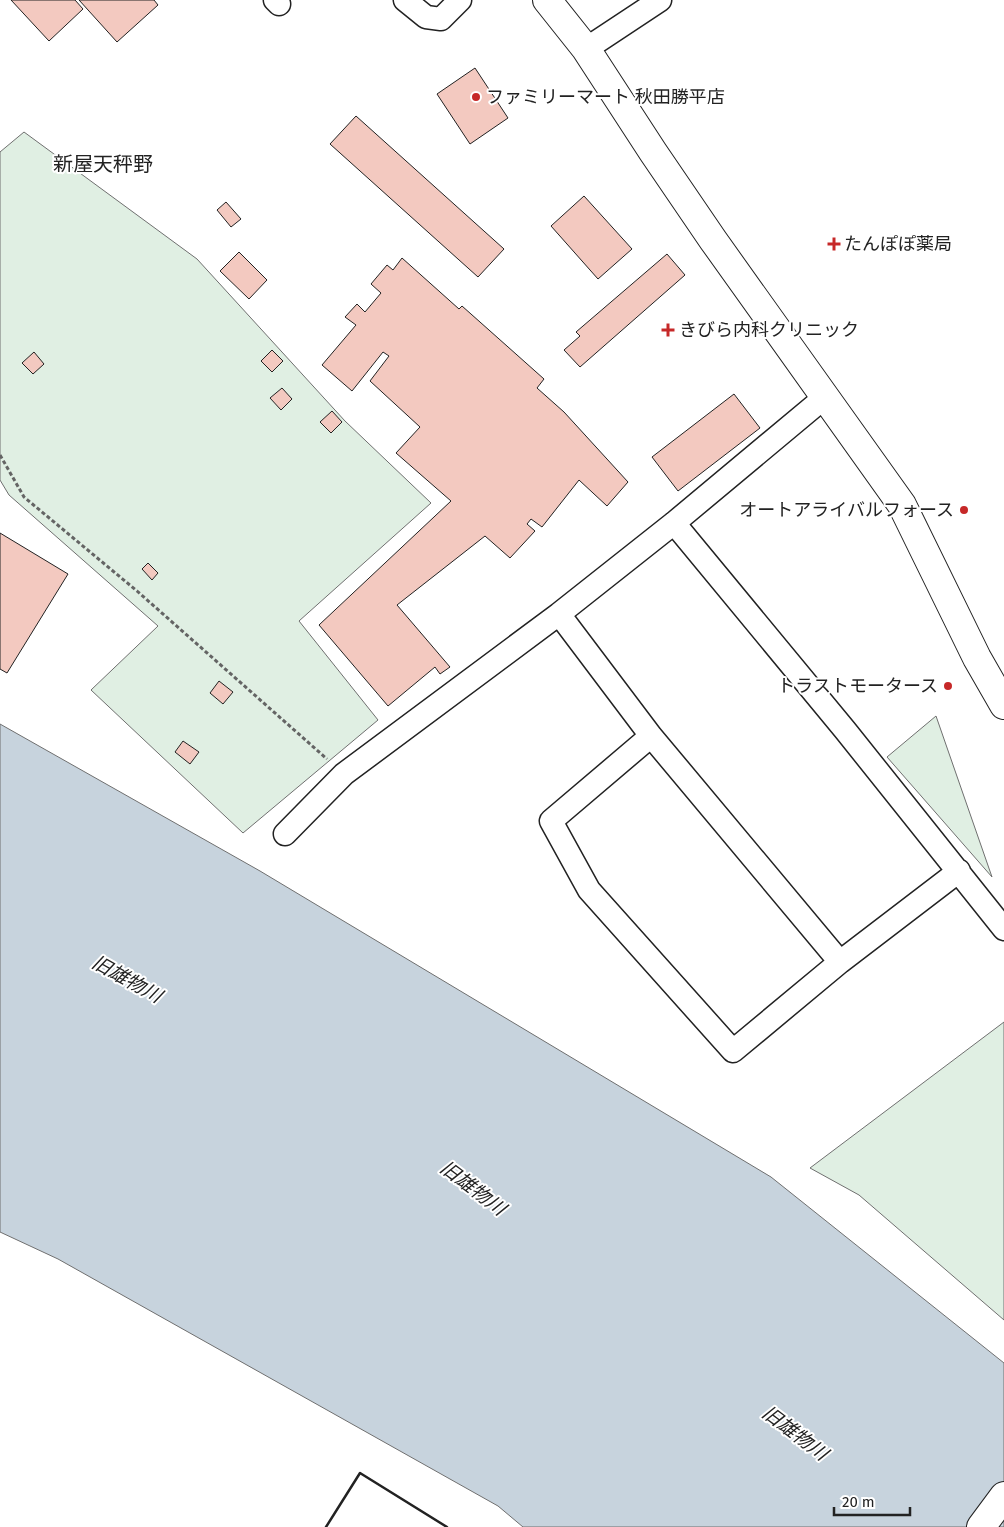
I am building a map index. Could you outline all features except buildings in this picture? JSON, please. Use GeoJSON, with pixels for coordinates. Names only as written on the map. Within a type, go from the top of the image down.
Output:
{"type":"FeatureCollection","features":[{"type":"Feature","properties":{"kind":"street"},"geometry":{"type":"LineString","coordinates":[[405,0],[426,17],[441,19],[460,0]]}},
{"type":"Feature","properties":{"kind":"street"},"geometry":{"type":"LineString","coordinates":[[547,0],[586,49],[653,152],[902,505],[977,658],[1004,705]]}},
{"type":"Feature","properties":{"kind":"street"},"geometry":{"type":"LineString","coordinates":[[586,49],[660,0]]}},
{"type":"Feature","properties":{"kind":"street"},"geometry":{"type":"LineString","coordinates":[[285,834],[344,774],[559,614],[674,523],[825,397]]}},
{"type":"Feature","properties":{"kind":"street"},"geometry":{"type":"LineString","coordinates":[[674,523],[1004,929]]}},
{"type":"Feature","properties":{"kind":"street"},"geometry":{"type":"LineString","coordinates":[[559,614],[651,736],[840,962]]}},
{"type":"Feature","properties":{"kind":"street"},"geometry":{"type":"LineString","coordinates":[[651,736],[551,821],[589,890],[733,1051],[840,962],[959,872]]}},
{"type":"Feature","properties":{"kind":"street"},"geometry":{"type":"LineString","coordinates":[[981,1527],[1004,1496]]}},
{"type":"Feature","properties":{"kind":"path"},"geometry":{"type":"LineString","coordinates":[[0,455],[24,496],[137,591],[344,774]]}},
{"type":"Feature","properties":{"kind":"green space"},"geometry":{"type":"Polygon","coordinates":[[[24,132],[197,259],[345,421],[431,503],[299,621],[378,720],[243,833],[91,690],[158,626],[9,495],[0,480],[0,152],[24,132]]]}},
{"type":"Feature","properties":{"kind":"green space"},"geometry":{"type":"Polygon","coordinates":[[[936,716],[992,877],[887,757],[936,716]]]}},
{"type":"Feature","properties":{"kind":"green space"},"geometry":{"type":"Polygon","coordinates":[[[1004,1022],[1004,1320],[859,1195],[810,1168],[1004,1022]]]}},
{"type":"Feature","properties":{"kind":"water","name":"旧雄物川"},"geometry":{"type":"Polygon","coordinates":[[[0,724],[260,871],[771,1177],[1004,1363],[1004,1527],[523,1527],[498,1506],[58,1259],[0,1232],[0,724]]]}},
{"type":"Feature","properties":{"kind":"wall"},"geometry":{"type":"LineString","coordinates":[[326,1527],[360,1473],[447,1527]]}},
{"type":"Feature","properties":{"kind":"place","name":"ファミリーマート 秋田勝平店"},"geometry":{"type":"Point","coordinates":[476,97]}},
{"type":"Feature","properties":{"kind":"place","name":"たんぽぽ薬局"},"geometry":{"type":"Point","coordinates":[834,244]}},
{"type":"Feature","properties":{"kind":"place","name":"きびら内科クリニック"},"geometry":{"type":"Point","coordinates":[668,330]}},
{"type":"Feature","properties":{"kind":"place","name":"オートアライバルフォース"},"geometry":{"type":"Point","coordinates":[964,510]}},
{"type":"Feature","properties":{"kind":"place","name":"トラストモータース"},"geometry":{"type":"Point","coordinates":[948,686]}},
{"type":"Feature","properties":{"kind":"district","name":"新屋天秤野"},"geometry":{"type":"Point","coordinates":[103,164]}}]}
